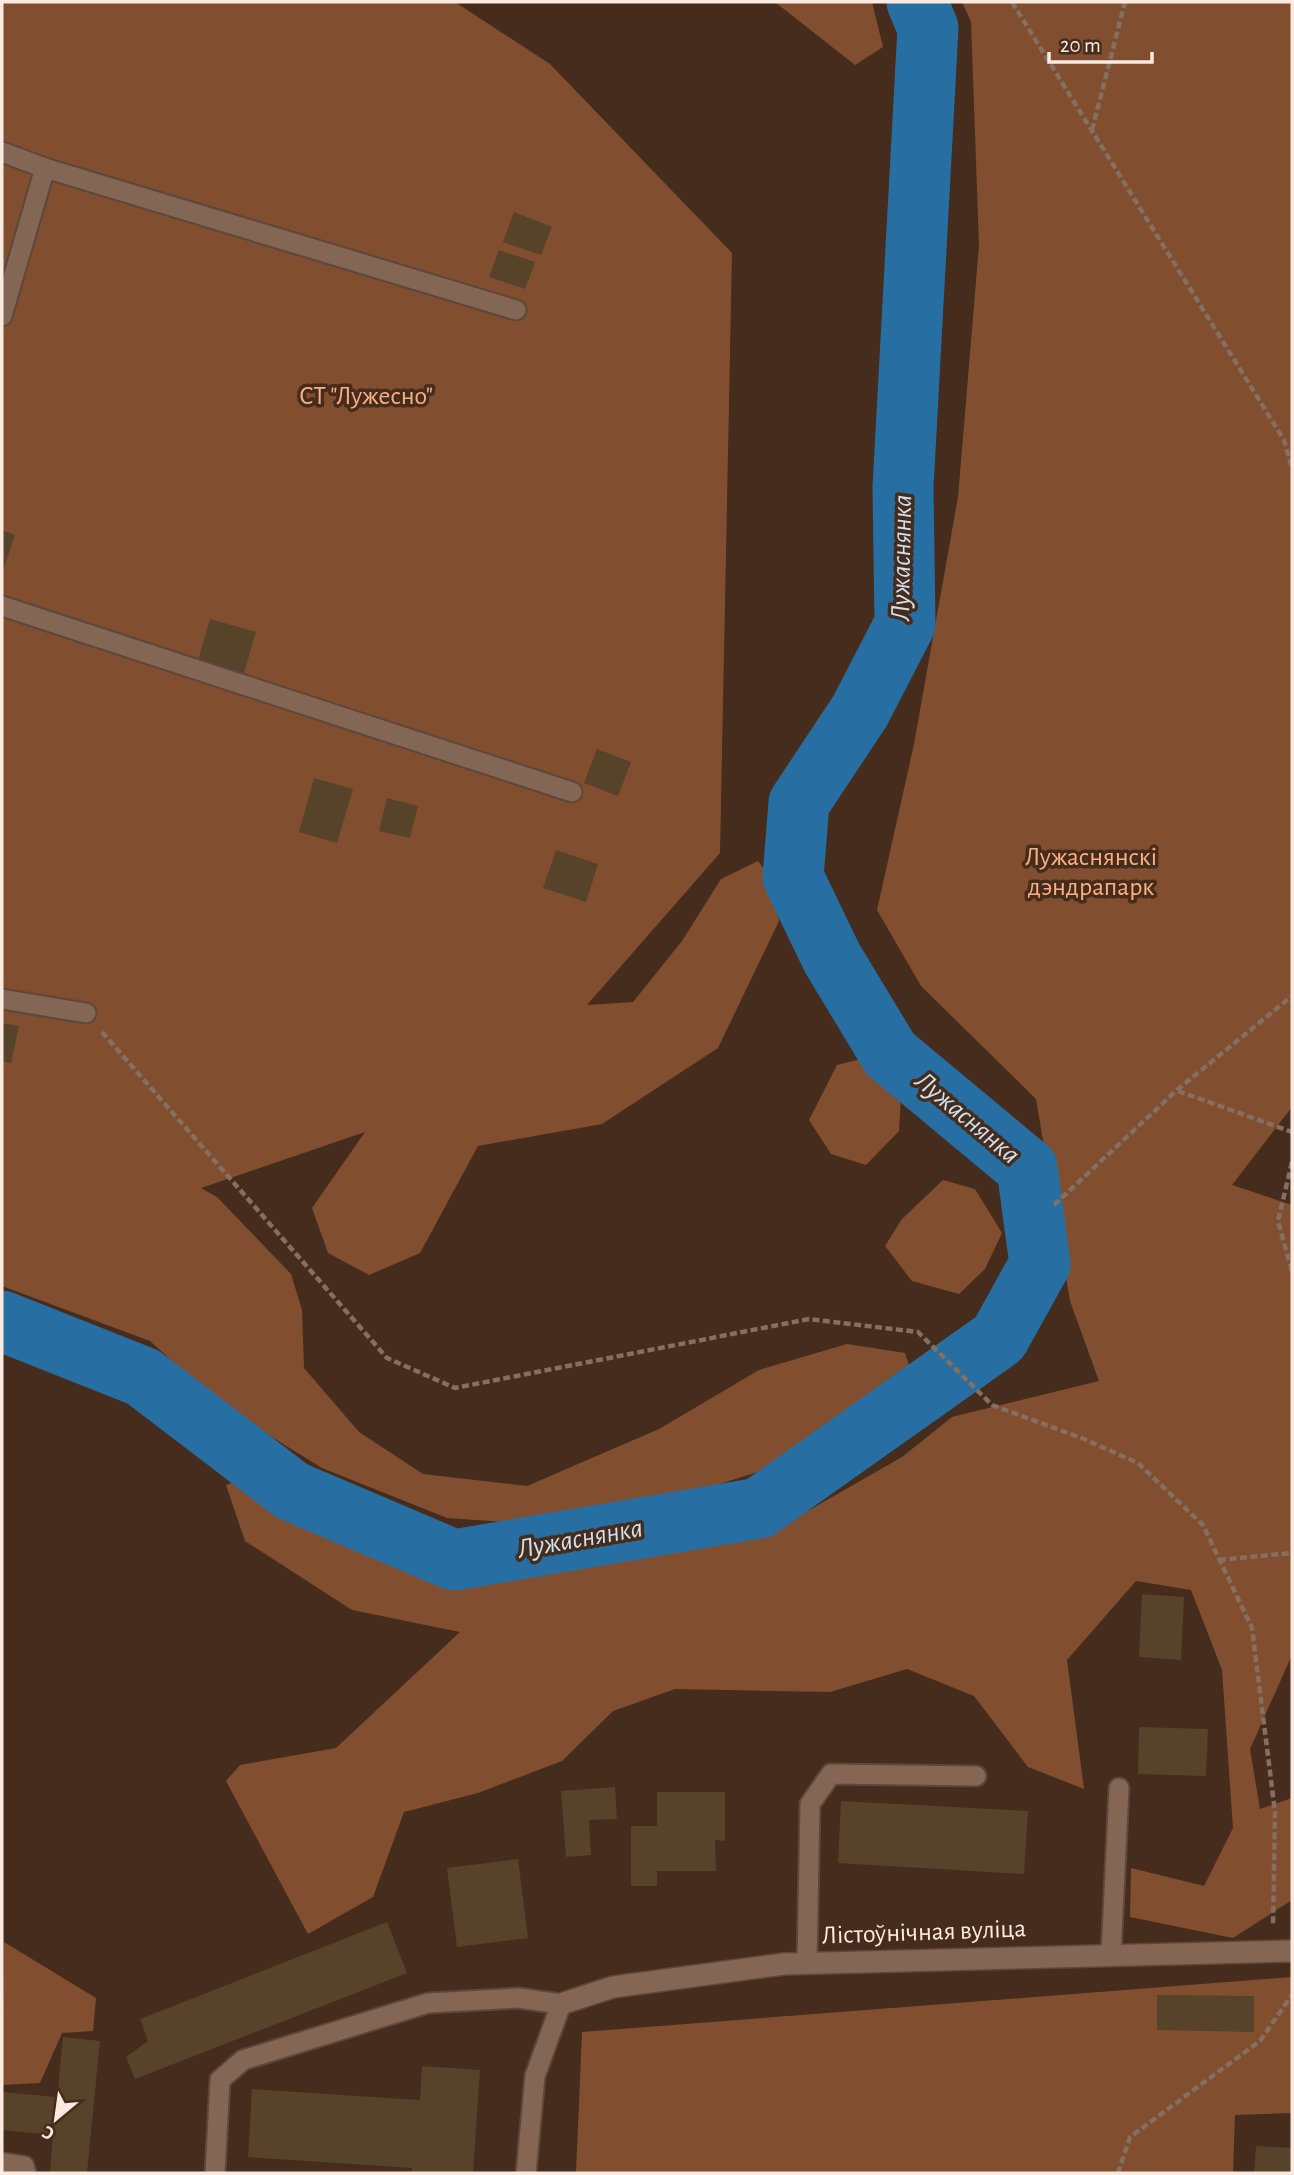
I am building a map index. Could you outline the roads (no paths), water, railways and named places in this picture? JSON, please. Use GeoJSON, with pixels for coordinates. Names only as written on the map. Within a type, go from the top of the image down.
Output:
{"type":"FeatureCollection","features":[{"type":"Feature","properties":{"kind":"street","name":"Лістоўнічная вуліца"},"geometry":{"type":"LineString","coordinates":[[561,2004],[613,1987],[807,1964],[1282,1951]]}},
{"type":"Feature","properties":{"kind":"lane"},"geometry":{"type":"LineString","coordinates":[[2,152],[45,168],[516,310]]}},
{"type":"Feature","properties":{"kind":"lane"},"geometry":{"type":"LineString","coordinates":[[2,316],[45,168]]}},
{"type":"Feature","properties":{"kind":"lane"},"geometry":{"type":"LineString","coordinates":[[2,606],[572,792]]}},
{"type":"Feature","properties":{"kind":"lane"},"geometry":{"type":"LineString","coordinates":[[2,999],[86,1013]]}},
{"type":"Feature","properties":{"kind":"lane"},"geometry":{"type":"LineString","coordinates":[[807,1964],[810,1804],[831,1773],[976,1776]]}},
{"type":"Feature","properties":{"kind":"lane"},"geometry":{"type":"LineString","coordinates":[[1111,1955],[1119,1788]]}},
{"type":"Feature","properties":{"kind":"lane"},"geometry":{"type":"LineString","coordinates":[[215,2173],[220,2080],[243,2060],[428,2003],[518,1998],[561,2004],[535,2076],[526,2173]]}},
{"type":"Feature","properties":{"kind":"lane"},"geometry":{"type":"LineString","coordinates":[[2,2166],[5,2163],[24,2166],[26,2173]]}},
{"type":"Feature","properties":{"kind":"waterway","name":"Лужаснянка"},"geometry":{"type":"LineString","coordinates":[[2,1321],[143,1377],[292,1491],[454,1560],[759,1508],[999,1338],[1040,1264],[1027,1168],[890,1054],[832,958],[793,877],[799,803],[860,711],[905,624],[903,487],[928,28],[917,2]]}},
{"type":"Feature","properties":{"kind":"park label","name":"СТ \"Лужесно\""},"geometry":{"type":"Point","coordinates":[366,396]}},
{"type":"Feature","properties":{"kind":"park label","name":"Лужаснянскі дэндрапарк"},"geometry":{"type":"Point","coordinates":[1091,872]}}]}
